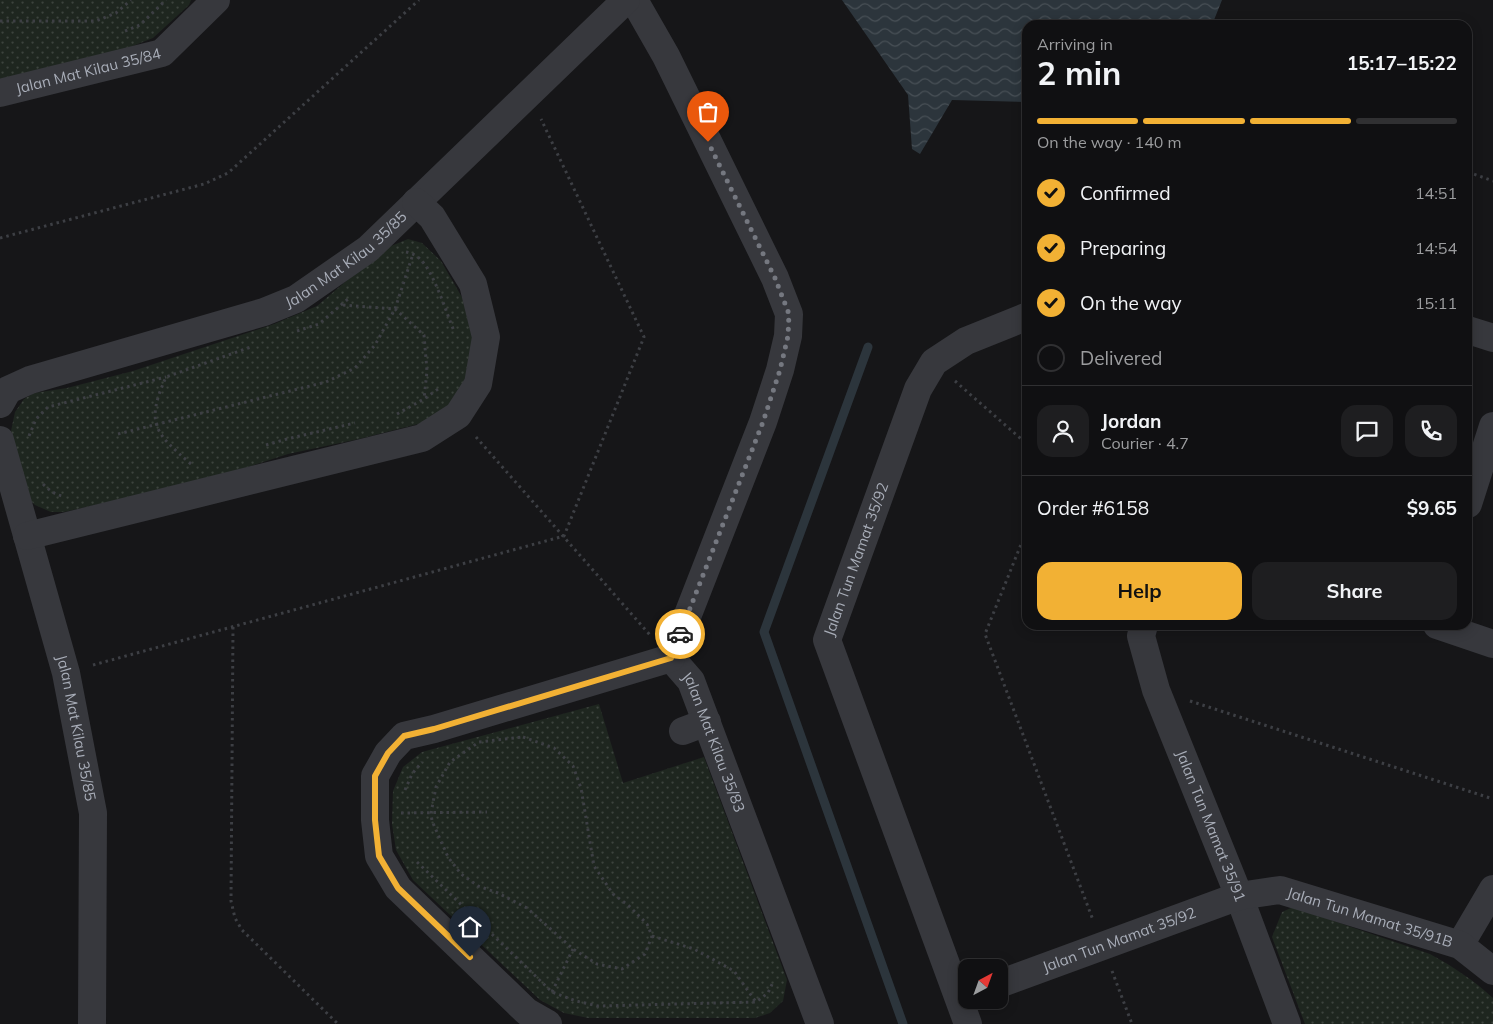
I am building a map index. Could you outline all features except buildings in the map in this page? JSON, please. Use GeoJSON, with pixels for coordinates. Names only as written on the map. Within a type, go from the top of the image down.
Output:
{"type":"FeatureCollection","features":[{"type":"Feature","properties":{"kind":"street","name":"Jalan Mat Kilau 35/84"},"geometry":{"type":"LineString","coordinates":[[0,93],[162,53],[216,0]]}},
{"type":"Feature","properties":{"kind":"street","name":"Jalan Mat Kilau 35/85"},"geometry":{"type":"LineString","coordinates":[[0,404],[8,390],[30,380],[264,312],[296,298],[368,249],[626,0]]}},
{"type":"Feature","properties":{"kind":"street","name":"Jalan Mat Kilau 35/83"},"geometry":{"type":"LineString","coordinates":[[634,0],[684,92],[775,278],[789,314],[788,336],[780,370],[763,422],[671,658],[691,681],[695,727],[817,1023]]}},
{"type":"Feature","properties":{"kind":"street"},"geometry":{"type":"LineString","coordinates":[[27,536],[422,438],[458,416],[478,384],[486,338],[474,284],[432,217],[416,202]]}},
{"type":"Feature","properties":{"kind":"street","name":"Jalan Tun Mamat 35/92"},"geometry":{"type":"LineString","coordinates":[[958,984],[827,640],[918,389],[934,362],[966,341],[1022,318]]}},
{"type":"Feature","properties":{"kind":"street"},"geometry":{"type":"LineString","coordinates":[[1472,331],[1493,338]]}},
{"type":"Feature","properties":{"kind":"street"},"geometry":{"type":"LineString","coordinates":[[1472,492],[1493,426]]}},
{"type":"Feature","properties":{"kind":"street","name":"Jalan Mat Kilau 35/85"},"geometry":{"type":"LineString","coordinates":[[0,440],[66,673],[93,813],[92,1024]]}},
{"type":"Feature","properties":{"kind":"street","name":"Jalan Tun Mamat 35/91"},"geometry":{"type":"LineString","coordinates":[[1143,630],[1141,636],[1156,690],[1239,896],[1287,1024]]}},
{"type":"Feature","properties":{"kind":"street"},"geometry":{"type":"LineString","coordinates":[[1452,630],[1493,644]]}},
{"type":"Feature","properties":{"kind":"street"},"geometry":{"type":"LineString","coordinates":[[548,1024],[527,1012],[398,888],[379,856],[375,820],[375,776],[388,753],[404,736],[434,729],[671,658]]}},
{"type":"Feature","properties":{"kind":"street"},"geometry":{"type":"LineString","coordinates":[[1460,945],[1493,889]]}},
{"type":"Feature","properties":{"kind":"street","name":"Jalan Tun Mamat 35/91B"},"geometry":{"type":"LineString","coordinates":[[1239,896],[1280,890],[1460,945],[1493,971]]}},
{"type":"Feature","properties":{"kind":"street","name":"Jalan Tun Mamat 35/92"},"geometry":{"type":"LineString","coordinates":[[1008,981],[1239,896]]}},
{"type":"Feature","properties":{"kind":"street","name":"Jalan Tun Mamat 35/92"},"geometry":{"type":"LineString","coordinates":[[965,1009],[968,1024]]}},
{"type":"Feature","properties":{"kind":"path"},"geometry":{"type":"LineString","coordinates":[[0,21],[96,21],[116,13],[132,0]]}},
{"type":"Feature","properties":{"kind":"path"},"geometry":{"type":"LineString","coordinates":[[0,238],[204,184],[228,173],[419,0]]}},
{"type":"Feature","properties":{"kind":"path"},"geometry":{"type":"LineString","coordinates":[[529,94],[644,337],[564,536]]}},
{"type":"Feature","properties":{"kind":"path"},"geometry":{"type":"LineString","coordinates":[[1472,173],[1493,180]]}},
{"type":"Feature","properties":{"kind":"path"},"geometry":{"type":"LineString","coordinates":[[403,252],[413,254],[429,270],[455,334]]}},
{"type":"Feature","properties":{"kind":"path"},"geometry":{"type":"LineString","coordinates":[[118,434],[326,382],[355,368],[375,345],[395,309],[413,254]]}},
{"type":"Feature","properties":{"kind":"path"},"geometry":{"type":"LineString","coordinates":[[292,333],[319,324],[350,298]]}},
{"type":"Feature","properties":{"kind":"path"},"geometry":{"type":"LineString","coordinates":[[343,305],[395,309],[424,335],[427,371],[424,399]]}},
{"type":"Feature","properties":{"kind":"path"},"geometry":{"type":"LineString","coordinates":[[29,437],[36,420],[48,407],[166,377],[256,346]]}},
{"type":"Feature","properties":{"kind":"path"},"geometry":{"type":"LineString","coordinates":[[934,362],[1022,440]]}},
{"type":"Feature","properties":{"kind":"path"},"geometry":{"type":"LineString","coordinates":[[166,377],[157,396],[155,425],[167,443],[191,464]]}},
{"type":"Feature","properties":{"kind":"path"},"geometry":{"type":"LineString","coordinates":[[388,416],[398,414],[443,385]]}},
{"type":"Feature","properties":{"kind":"path"},"geometry":{"type":"LineString","coordinates":[[458,416],[671,658]]}},
{"type":"Feature","properties":{"kind":"path"},"geometry":{"type":"LineString","coordinates":[[259,448],[287,439],[361,422]]}},
{"type":"Feature","properties":{"kind":"path"},"geometry":{"type":"LineString","coordinates":[[185,467],[191,464],[198,464]]}},
{"type":"Feature","properties":{"kind":"path"},"geometry":{"type":"LineString","coordinates":[[39,480],[58,496],[65,497]]}},
{"type":"Feature","properties":{"kind":"path"},"geometry":{"type":"LineString","coordinates":[[66,673],[564,536]]}},
{"type":"Feature","properties":{"kind":"path"},"geometry":{"type":"LineString","coordinates":[[1022,542],[985,634],[1132,1024]]}},
{"type":"Feature","properties":{"kind":"path"},"geometry":{"type":"LineString","coordinates":[[233,627],[231,901],[234,918],[242,930],[338,1024]]}},
{"type":"Feature","properties":{"kind":"path"},"geometry":{"type":"LineString","coordinates":[[1156,690],[1493,799]]}},
{"type":"Feature","properties":{"kind":"path"},"geometry":{"type":"LineString","coordinates":[[461,747],[479,742],[523,737],[554,748],[573,766],[580,788],[594,866],[613,894],[629,906],[647,924],[652,936],[645,954],[622,969],[597,964],[573,949],[527,908],[498,893],[478,886],[461,874],[448,857],[432,821],[431,813],[436,787],[450,762],[479,742]]}},
{"type":"Feature","properties":{"kind":"path"},"geometry":{"type":"LineString","coordinates":[[404,796],[405,788],[412,774],[425,758]]}},
{"type":"Feature","properties":{"kind":"path"},"geometry":{"type":"LineString","coordinates":[[401,822],[402,805]]}},
{"type":"Feature","properties":{"kind":"path"},"geometry":{"type":"LineString","coordinates":[[400,814],[487,812]]}},
{"type":"Feature","properties":{"kind":"path"},"geometry":{"type":"LineString","coordinates":[[410,856],[552,992],[576,1001],[598,1006],[756,1002],[768,993],[775,978]]}},
{"type":"Feature","properties":{"kind":"path"},"geometry":{"type":"LineString","coordinates":[[652,936],[694,949],[734,972],[756,1002]]}},
{"type":"Feature","properties":{"kind":"path"},"geometry":{"type":"LineString","coordinates":[[552,992],[573,949]]}},
{"type":"Feature","properties":{"kind":"shaded area"},"geometry":{"type":"Polygon","coordinates":[[[0,0],[191,0],[189,5],[153,38],[125,49],[0,80],[0,0]]]}},
{"type":"Feature","properties":{"kind":"shaded area"},"geometry":{"type":"Polygon","coordinates":[[[408,239],[422,243],[441,261],[463,299],[475,343],[467,378],[449,405],[422,423],[288,454],[208,480],[64,512],[51,512],[35,505],[26,496],[11,431],[15,412],[24,399],[34,393],[67,388],[133,371],[274,324],[317,306],[365,265],[391,246],[408,239]]]}},
{"type":"Feature","properties":{"kind":"shaded area"},"geometry":{"type":"Polygon","coordinates":[[[599,704],[623,783],[704,757],[787,980],[783,1001],[770,1013],[755,1018],[588,1018],[564,1013],[540,1000],[413,880],[396,850],[392,824],[393,791],[403,767],[422,752],[599,704]]]}},
{"type":"Feature","properties":{"kind":"shaded area"},"geometry":{"type":"Polygon","coordinates":[[[1293,907],[1430,954],[1439,959],[1471,980],[1493,998],[1493,1024],[1305,1024],[1272,937],[1282,912],[1293,907]]]}},
{"type":"Feature","properties":{"kind":"water"},"geometry":{"type":"Polygon","coordinates":[[[842,0],[1222,0],[1214,20],[1022,20],[1022,102],[952,100],[920,154],[912,149],[908,95],[842,0]]]}},
{"type":"Feature","properties":{"kind":"waterway"},"geometry":{"type":"LineString","coordinates":[[868,347],[764,632],[903,1024]]}},
{"type":"Feature","properties":{"kind":"way so far"},"geometry":{"type":"LineString","coordinates":[[680,634],[763,422],[780,370],[788,336],[789,314],[775,278],[708,142]]}},
{"type":"Feature","properties":{"kind":"route"},"geometry":{"type":"LineString","coordinates":[[470,957],[398,888],[379,856],[375,820],[375,776],[388,753],[404,736],[434,729],[671,658],[680,634]]}}]}
